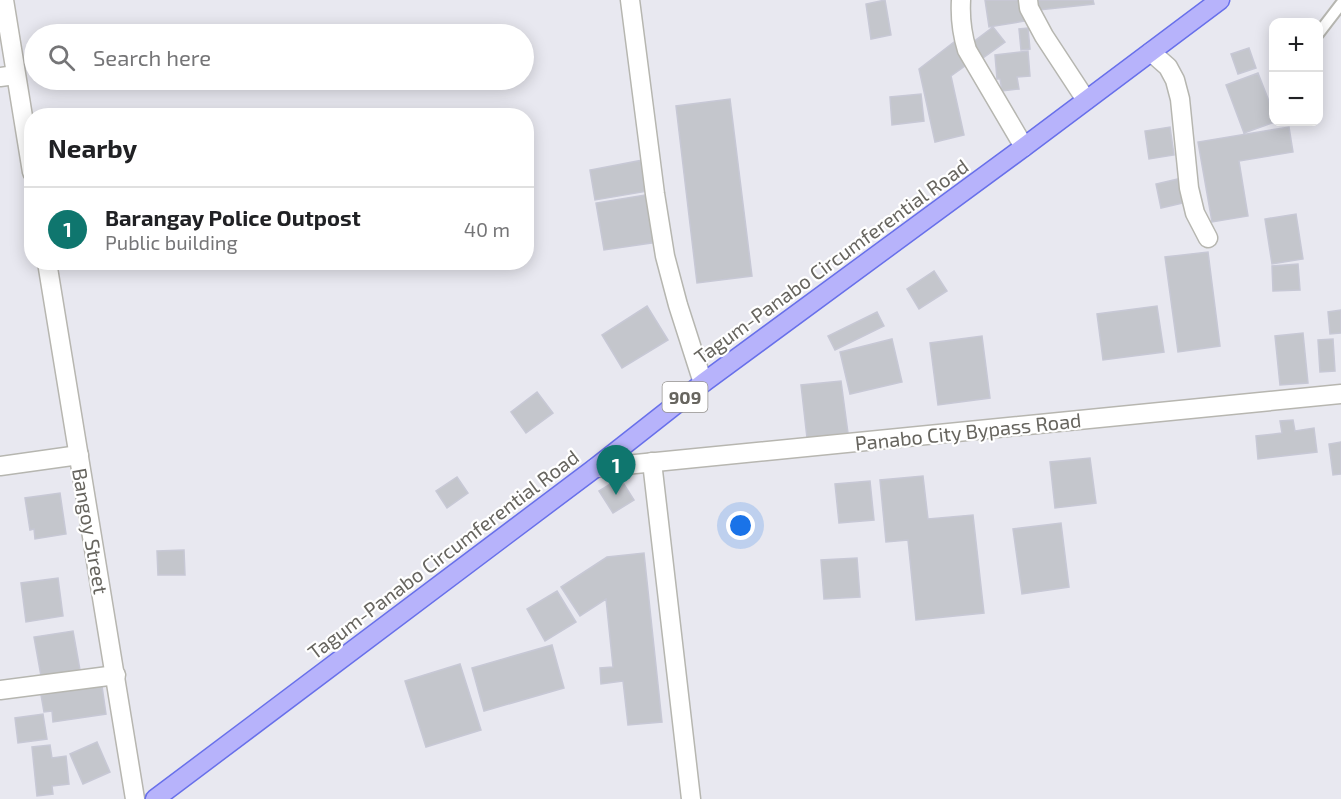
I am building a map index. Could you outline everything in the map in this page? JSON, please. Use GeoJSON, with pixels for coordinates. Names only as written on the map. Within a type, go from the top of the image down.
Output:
{"type":"FeatureCollection","features":[{"type":"Feature","properties":{"kind":"main road"},"geometry":{"type":"LineString","coordinates":[[4,0],[8,76],[24,139]]}},
{"type":"Feature","properties":{"kind":"main road"},"geometry":{"type":"LineString","coordinates":[[630,0],[665,256],[703,383]]}},
{"type":"Feature","properties":{"kind":"main road"},"geometry":{"type":"LineString","coordinates":[[960,0],[960,18],[967,50],[1024,147]]}},
{"type":"Feature","properties":{"kind":"main road"},"geometry":{"type":"LineString","coordinates":[[1028,0],[1029,8],[1044,36],[1086,100]]}},
{"type":"Feature","properties":{"kind":"main road","name":"Tagum-Panabo Circumferential Road"},"geometry":{"type":"LineString","coordinates":[[155,799],[595,468],[703,383],[1151,52],[1202,6],[1220,0]]}},
{"type":"Feature","properties":{"kind":"main road"},"geometry":{"type":"LineString","coordinates":[[1151,52],[1168,67],[1175,81],[1180,99],[1189,188],[1195,213],[1208,238]]}},
{"type":"Feature","properties":{"kind":"main road","name":"Bangoy Street"},"geometry":{"type":"LineString","coordinates":[[48,270],[135,799]]}},
{"type":"Feature","properties":{"kind":"main road","name":"Panabo City Bypass Road"},"geometry":{"type":"LineString","coordinates":[[595,468],[1341,394]]}},
{"type":"Feature","properties":{"kind":"main road"},"geometry":{"type":"LineString","coordinates":[[0,466],[79,455]]}},
{"type":"Feature","properties":{"kind":"main road"},"geometry":{"type":"LineString","coordinates":[[652,462],[691,799]]}},
{"type":"Feature","properties":{"kind":"main road"},"geometry":{"type":"LineString","coordinates":[[0,690],[116,675]]}},
{"type":"Feature","properties":{"kind":"lane"},"geometry":{"type":"LineString","coordinates":[[1323,27],[1341,4]]}},
{"type":"Feature","properties":{"kind":"building"},"geometry":{"type":"Polygon","coordinates":[[[885,0],[891,35],[871,39],[866,4],[885,0]]]}},
{"type":"Feature","properties":{"kind":"building"},"geometry":{"type":"Polygon","coordinates":[[[985,0],[1022,0],[1025,21],[989,27],[985,0]]]}},
{"type":"Feature","properties":{"kind":"building"},"geometry":{"type":"Polygon","coordinates":[[[1038,0],[1093,0],[1094,4],[1039,10],[1038,0]]]}},
{"type":"Feature","properties":{"kind":"building"},"geometry":{"type":"Polygon","coordinates":[[[993,27],[1005,42],[983,58],[972,43],[993,27]]]}},
{"type":"Feature","properties":{"kind":"building"},"geometry":{"type":"Polygon","coordinates":[[[1028,28],[1030,49],[1021,50],[1019,29],[1028,28]]]}},
{"type":"Feature","properties":{"kind":"building"},"geometry":{"type":"Polygon","coordinates":[[[954,42],[969,63],[951,76],[964,135],[935,142],[919,69],[954,42]]]}},
{"type":"Feature","properties":{"kind":"building"},"geometry":{"type":"Polygon","coordinates":[[[1249,48],[1256,68],[1238,74],[1231,54],[1249,48]]]}},
{"type":"Feature","properties":{"kind":"building"},"geometry":{"type":"Polygon","coordinates":[[[1028,51],[1030,76],[1017,77],[1019,89],[1002,91],[1000,79],[997,79],[995,55],[1028,51]]]}},
{"type":"Feature","properties":{"kind":"building"},"geometry":{"type":"Polygon","coordinates":[[[1258,73],[1269,101],[1269,124],[1244,133],[1226,85],[1258,73]]]}},
{"type":"Feature","properties":{"kind":"building"},"geometry":{"type":"Polygon","coordinates":[[[921,94],[924,121],[892,125],[890,97],[921,94]]]}},
{"type":"Feature","properties":{"kind":"building"},"geometry":{"type":"Polygon","coordinates":[[[730,99],[752,276],[697,283],[676,106],[730,99]]]}},
{"type":"Feature","properties":{"kind":"building"},"geometry":{"type":"Polygon","coordinates":[[[1170,127],[1174,155],[1149,159],[1145,131],[1170,127]]]}},
{"type":"Feature","properties":{"kind":"building"},"geometry":{"type":"Polygon","coordinates":[[[1289,127],[1293,152],[1239,161],[1248,216],[1212,222],[1198,142],[1289,127]]]}},
{"type":"Feature","properties":{"kind":"building"},"geometry":{"type":"Polygon","coordinates":[[[643,160],[648,191],[595,200],[590,170],[643,160]]]}},
{"type":"Feature","properties":{"kind":"building"},"geometry":{"type":"Polygon","coordinates":[[[1178,179],[1183,203],[1161,208],[1156,184],[1178,179]]]}},
{"type":"Feature","properties":{"kind":"building"},"geometry":{"type":"Polygon","coordinates":[[[651,194],[658,242],[604,250],[596,203],[651,194]]]}},
{"type":"Feature","properties":{"kind":"building"},"geometry":{"type":"Polygon","coordinates":[[[1296,214],[1303,259],[1272,264],[1265,219],[1296,214]]]}},
{"type":"Feature","properties":{"kind":"building"},"geometry":{"type":"Polygon","coordinates":[[[1208,252],[1220,346],[1178,352],[1165,257],[1208,252]]]}},
{"type":"Feature","properties":{"kind":"building"},"geometry":{"type":"Polygon","coordinates":[[[1298,264],[1300,290],[1273,291],[1272,266],[1298,264]]]}},
{"type":"Feature","properties":{"kind":"building"},"geometry":{"type":"Polygon","coordinates":[[[934,271],[947,291],[919,309],[907,289],[934,271]]]}},
{"type":"Feature","properties":{"kind":"building"},"geometry":{"type":"Polygon","coordinates":[[[647,306],[668,340],[622,368],[602,335],[647,306]]]}},
{"type":"Feature","properties":{"kind":"building"},"geometry":{"type":"Polygon","coordinates":[[[1157,306],[1164,352],[1103,360],[1097,314],[1157,306]]]}},
{"type":"Feature","properties":{"kind":"building"},"geometry":{"type":"Polygon","coordinates":[[[1341,310],[1341,333],[1330,334],[1328,312],[1341,310]]]}},
{"type":"Feature","properties":{"kind":"building"},"geometry":{"type":"Polygon","coordinates":[[[877,312],[884,326],[835,350],[828,336],[877,312]]]}},
{"type":"Feature","properties":{"kind":"building"},"geometry":{"type":"Polygon","coordinates":[[[1303,333],[1308,383],[1280,385],[1275,336],[1303,333]]]}},
{"type":"Feature","properties":{"kind":"building"},"geometry":{"type":"Polygon","coordinates":[[[982,336],[990,398],[938,405],[930,343],[982,336]]]}},
{"type":"Feature","properties":{"kind":"building"},"geometry":{"type":"Polygon","coordinates":[[[892,339],[902,382],[850,394],[840,352],[892,339]]]}},
{"type":"Feature","properties":{"kind":"building"},"geometry":{"type":"Polygon","coordinates":[[[1333,339],[1335,371],[1320,372],[1318,340],[1333,339]]]}},
{"type":"Feature","properties":{"kind":"building"},"geometry":{"type":"Polygon","coordinates":[[[841,381],[848,433],[807,438],[801,385],[841,381]]]}},
{"type":"Feature","properties":{"kind":"building"},"geometry":{"type":"Polygon","coordinates":[[[537,392],[553,413],[526,433],[511,412],[537,392]]]}},
{"type":"Feature","properties":{"kind":"building"},"geometry":{"type":"Polygon","coordinates":[[[1293,420],[1295,431],[1314,428],[1317,452],[1258,459],[1256,436],[1282,433],[1280,421],[1293,420]]]}},
{"type":"Feature","properties":{"kind":"building"},"geometry":{"type":"Polygon","coordinates":[[[1341,442],[1341,474],[1333,475],[1329,444],[1341,442]]]}},
{"type":"Feature","properties":{"kind":"building"},"geometry":{"type":"Polygon","coordinates":[[[1090,458],[1096,503],[1055,508],[1050,462],[1090,458]]]}},
{"type":"Feature","properties":{"kind":"building"},"geometry":{"type":"Polygon","coordinates":[[[923,476],[928,519],[973,515],[984,613],[916,620],[908,540],[886,542],[880,480],[923,476]]]}},
{"type":"Feature","properties":{"kind":"building"},"geometry":{"type":"Polygon","coordinates":[[[457,477],[468,493],[447,508],[436,491],[457,477]]]}},
{"type":"Feature","properties":{"kind":"building"},"geometry":{"type":"Polygon","coordinates":[[[620,478],[634,500],[613,513],[599,491],[620,478]]]}},
{"type":"Feature","properties":{"kind":"building"},"geometry":{"type":"Polygon","coordinates":[[[870,481],[874,520],[839,523],[835,484],[870,481]]]}},
{"type":"Feature","properties":{"kind":"building"},"geometry":{"type":"Polygon","coordinates":[[[60,493],[66,534],[35,539],[34,529],[30,530],[25,498],[60,493]]]}},
{"type":"Feature","properties":{"kind":"building"},"geometry":{"type":"Polygon","coordinates":[[[1061,523],[1069,587],[1022,594],[1013,529],[1061,523]]]}},
{"type":"Feature","properties":{"kind":"building"},"geometry":{"type":"Polygon","coordinates":[[[184,550],[185,575],[158,575],[157,551],[184,550]]]}},
{"type":"Feature","properties":{"kind":"building"},"geometry":{"type":"Polygon","coordinates":[[[644,553],[662,722],[628,725],[623,681],[601,684],[600,668],[613,667],[606,599],[580,616],[561,587],[607,557],[644,553]]]}},
{"type":"Feature","properties":{"kind":"building"},"geometry":{"type":"Polygon","coordinates":[[[857,558],[860,597],[824,599],[821,560],[857,558]]]}},
{"type":"Feature","properties":{"kind":"building"},"geometry":{"type":"Polygon","coordinates":[[[58,578],[63,616],[26,622],[21,583],[58,578]]]}},
{"type":"Feature","properties":{"kind":"building"},"geometry":{"type":"Polygon","coordinates":[[[557,591],[576,622],[545,641],[527,609],[557,591]]]}},
{"type":"Feature","properties":{"kind":"building"},"geometry":{"type":"Polygon","coordinates":[[[73,631],[80,670],[41,676],[34,637],[73,631]]]}},
{"type":"Feature","properties":{"kind":"building"},"geometry":{"type":"Polygon","coordinates":[[[552,645],[564,688],[484,711],[472,668],[552,645]]]}},
{"type":"Feature","properties":{"kind":"building"},"geometry":{"type":"Polygon","coordinates":[[[460,664],[481,730],[426,747],[405,681],[460,664]]]}},
{"type":"Feature","properties":{"kind":"building"},"geometry":{"type":"Polygon","coordinates":[[[102,686],[106,714],[53,722],[52,711],[44,712],[41,695],[102,686]]]}},
{"type":"Feature","properties":{"kind":"building"},"geometry":{"type":"Polygon","coordinates":[[[43,714],[47,739],[18,743],[15,718],[43,714]]]}},
{"type":"Feature","properties":{"kind":"building"},"geometry":{"type":"Polygon","coordinates":[[[97,742],[110,772],[83,784],[70,754],[97,742]]]}},
{"type":"Feature","properties":{"kind":"building"},"geometry":{"type":"Polygon","coordinates":[[[50,745],[52,758],[66,756],[69,784],[52,786],[53,794],[37,796],[32,747],[50,745]]]}},
{"type":"Feature","properties":{"kind":"place","name":"Barangay Police Outpost"},"geometry":{"type":"Point","coordinates":[616,495]}}]}
